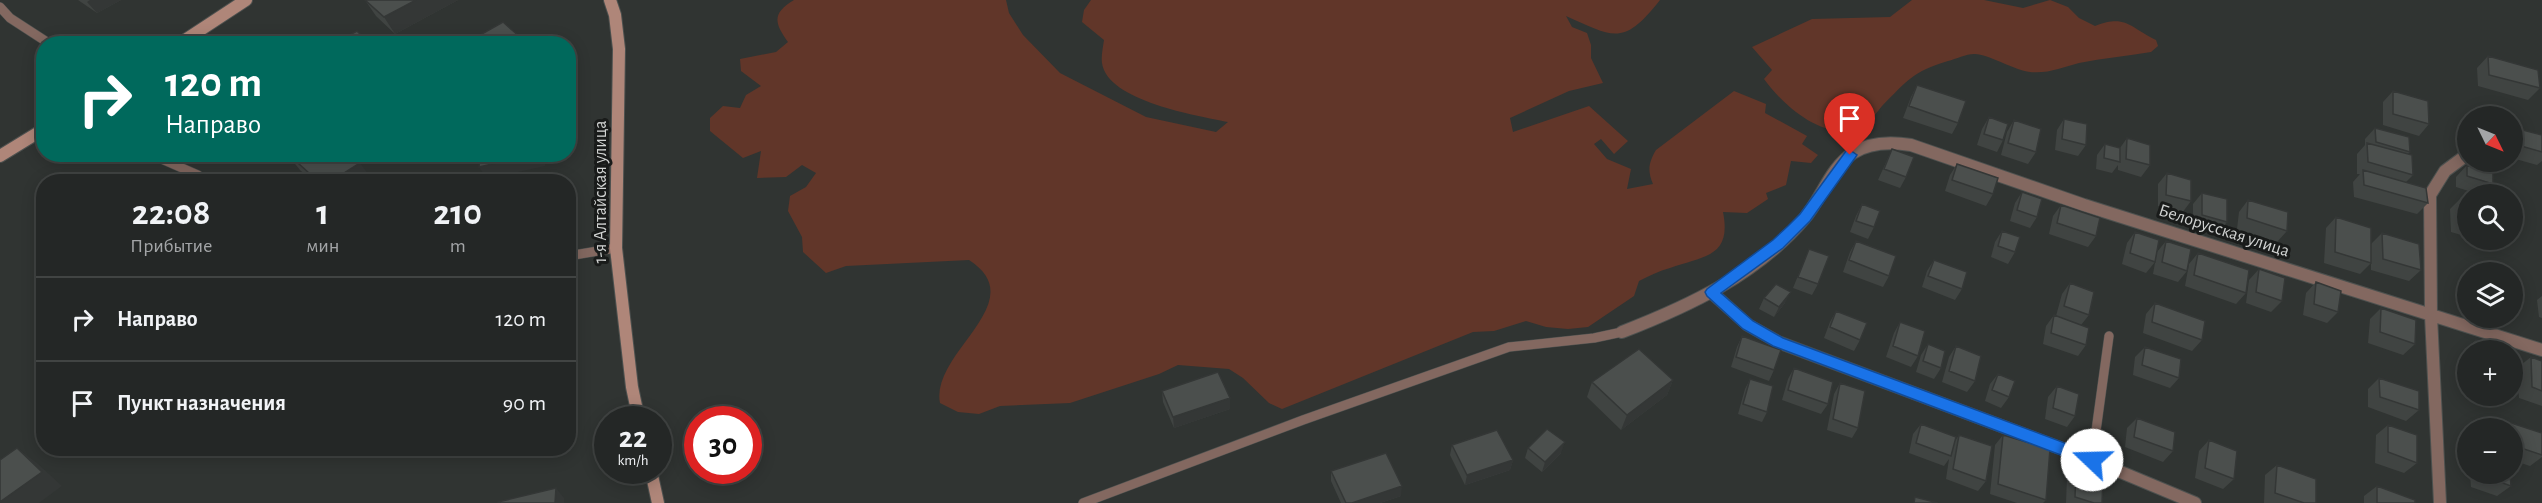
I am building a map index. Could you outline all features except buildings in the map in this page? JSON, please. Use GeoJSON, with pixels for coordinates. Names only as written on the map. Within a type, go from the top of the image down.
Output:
{"type":"FeatureCollection","features":[{"type":"Feature","properties":{"kind":"street"},"geometry":{"type":"LineString","coordinates":[[191,36],[246,0]]}},
{"type":"Feature","properties":{"kind":"street","name":"1-я Алтайская улица"},"geometry":{"type":"LineString","coordinates":[[610,0],[619,49],[616,248],[636,406]]}},
{"type":"Feature","properties":{"kind":"street"},"geometry":{"type":"LineString","coordinates":[[0,156],[36,134]]}},
{"type":"Feature","properties":{"kind":"street","name":"Белорусская улица"},"geometry":{"type":"LineString","coordinates":[[1712,292],[1778,244],[1793,230],[1850,155],[1872,145],[1896,141],[2084,205],[2542,350]]}},
{"type":"Feature","properties":{"kind":"street"},"geometry":{"type":"LineString","coordinates":[[2440,503],[2431,316],[2430,195],[2436,179],[2446,167],[2457,160]]}},
{"type":"Feature","properties":{"kind":"street"},"geometry":{"type":"LineString","coordinates":[[1623,332],[1712,292],[1748,325],[1778,342],[2092,460],[2195,503]]}},
{"type":"Feature","properties":{"kind":"street"},"geometry":{"type":"LineString","coordinates":[[654,484],[658,503]]}},
{"type":"Feature","properties":{"kind":"lane"},"geometry":{"type":"LineString","coordinates":[[0,7],[10,18],[38,36]]}},
{"type":"Feature","properties":{"kind":"lane"},"geometry":{"type":"LineString","coordinates":[[168,162],[196,174]]}},
{"type":"Feature","properties":{"kind":"lane"},"geometry":{"type":"LineString","coordinates":[[576,255],[616,248]]}},
{"type":"Feature","properties":{"kind":"lane"},"geometry":{"type":"LineString","coordinates":[[1083,503],[1303,420],[1509,347],[1531,342],[1601,338],[1623,332]]}},
{"type":"Feature","properties":{"kind":"lane"},"geometry":{"type":"LineString","coordinates":[[2092,460],[2109,336]]}},
{"type":"Feature","properties":{"kind":"shaded area"},"geometry":{"type":"Polygon","coordinates":[[[794,0],[1006,0],[1009,13],[1023,35],[1060,73],[1146,117],[1216,132],[1228,122],[1176,111],[1136,97],[1108,76],[1102,63],[1104,40],[1082,22],[1084,10],[1091,0],[1660,0],[1636,25],[1617,34],[1607,33],[1566,16],[1572,27],[1587,33],[1591,45],[1591,58],[1603,83],[1569,91],[1510,118],[1513,132],[1589,106],[1628,141],[1614,154],[1601,139],[1594,144],[1607,159],[1631,169],[1627,189],[1653,184],[1650,166],[1656,150],[1734,91],[1766,104],[1765,113],[1807,136],[1802,144],[1818,155],[1811,163],[1791,161],[1786,185],[1766,193],[1768,199],[1747,213],[1723,212],[1725,227],[1723,238],[1713,252],[1639,281],[1634,296],[1588,327],[1568,329],[1546,327],[1526,321],[1494,331],[1473,332],[1282,409],[1269,403],[1243,378],[1229,369],[1178,365],[1159,374],[1070,403],[1000,406],[979,414],[958,412],[940,403],[941,384],[949,365],[986,310],[990,293],[986,276],[969,260],[846,266],[826,273],[803,252],[802,237],[788,211],[790,196],[806,187],[816,173],[802,165],[786,177],[757,178],[761,151],[743,158],[710,131],[710,118],[723,106],[740,108],[746,95],[761,86],[741,71],[740,59],[776,52],[788,42],[780,29],[778,19],[782,9],[794,0]]]}},
{"type":"Feature","properties":{"kind":"shaded area"},"geometry":{"type":"Polygon","coordinates":[[[1912,0],[1984,0],[2023,8],[2050,0],[2068,7],[2079,18],[2095,26],[2114,21],[2127,24],[2156,40],[2158,46],[2151,52],[2088,61],[2037,72],[2023,71],[1979,54],[1971,54],[1918,73],[1898,90],[1867,123],[1853,129],[1838,131],[1809,121],[1796,112],[1764,79],[1772,70],[1752,47],[1812,19],[1890,17],[1912,0]]]}},
{"type":"Feature","properties":{"kind":"route"},"geometry":{"type":"LineString","coordinates":[[1850,155],[1793,230],[1778,244],[1712,292],[1748,325],[1778,342],[2092,460]]}}]}
